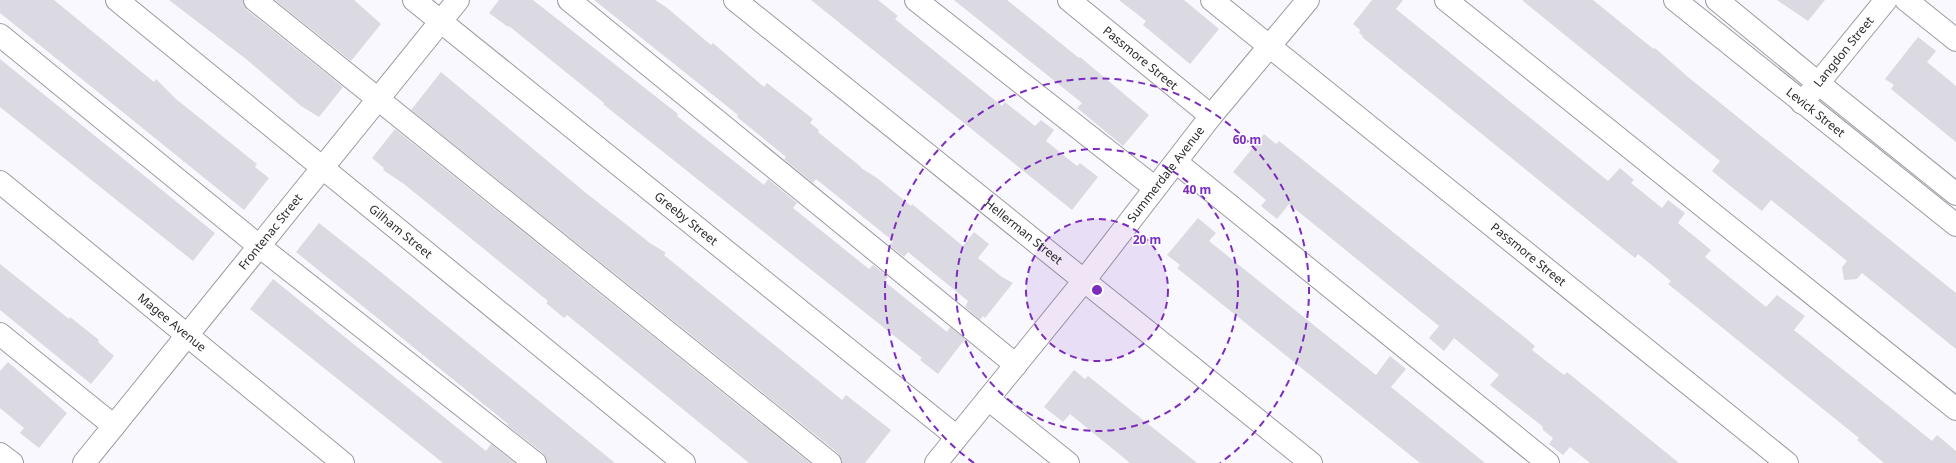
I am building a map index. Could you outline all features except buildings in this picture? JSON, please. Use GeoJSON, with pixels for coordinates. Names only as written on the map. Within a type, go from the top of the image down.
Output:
{"type":"FeatureCollection","features":[{"type":"Feature","properties":{"kind":"street","name":"Gilham Street"},"geometry":{"type":"LineString","coordinates":[[117,0],[684,463]]}},
{"type":"Feature","properties":{"kind":"street"},"geometry":{"type":"LineString","coordinates":[[255,0],[377,100],[830,463]]}},
{"type":"Feature","properties":{"kind":"street","name":"Greeby Street"},"geometry":{"type":"LineString","coordinates":[[414,0],[957,437]]}},
{"type":"Feature","properties":{"kind":"street","name":"Frontenac Street"},"geometry":{"type":"LineString","coordinates":[[85,462],[458,0]]}},
{"type":"Feature","properties":{"kind":"street"},"geometry":{"type":"LineString","coordinates":[[569,0],[1016,365]]}},
{"type":"Feature","properties":{"kind":"street","name":"Hellerman Street"},"geometry":{"type":"LineString","coordinates":[[735,0],[1083,282],[1311,463]]}},
{"type":"Feature","properties":{"kind":"street"},"geometry":{"type":"LineString","coordinates":[[916,0],[1155,188]]}},
{"type":"Feature","properties":{"kind":"street","name":"Passmore Street"},"geometry":{"type":"LineString","coordinates":[[1069,0],[1212,116]]}},
{"type":"Feature","properties":{"kind":"street","name":"Passmore Street"},"geometry":{"type":"LineString","coordinates":[[1212,0],[1787,463]]}},
{"type":"Feature","properties":{"kind":"street","name":"Summerdale Avenue"},"geometry":{"type":"LineString","coordinates":[[936,463],[1083,282],[1212,116],[1308,0]]}},
{"type":"Feature","properties":{"kind":"street"},"geometry":{"type":"LineString","coordinates":[[1446,0],[1956,410]]}},
{"type":"Feature","properties":{"kind":"street","name":"Levick Street"},"geometry":{"type":"LineString","coordinates":[[1675,0],[1956,225]]}},
{"type":"Feature","properties":{"kind":"street","name":"Levick Street"},"geometry":{"type":"LineString","coordinates":[[1717,0],[1956,194]]}},
{"type":"Feature","properties":{"kind":"street","name":"Langdon Street"},"geometry":{"type":"LineString","coordinates":[[1802,102],[1886,0]]}},
{"type":"Feature","properties":{"kind":"street"},"geometry":{"type":"LineString","coordinates":[[1906,0],[1956,40]]}},
{"type":"Feature","properties":{"kind":"street"},"geometry":{"type":"LineString","coordinates":[[0,34],[259,246],[535,463]]}},
{"type":"Feature","properties":{"kind":"street"},"geometry":{"type":"LineString","coordinates":[[1176,162],[1548,463]]}},
{"type":"Feature","properties":{"kind":"street","name":"Magee Avenue"},"geometry":{"type":"LineString","coordinates":[[0,182],[343,463]]}},
{"type":"Feature","properties":{"kind":"street"},"geometry":{"type":"LineString","coordinates":[[0,334],[114,426]]}},
{"type":"Feature","properties":{"kind":"street"},"geometry":{"type":"LineString","coordinates":[[988,399],[1068,463]]}},
{"type":"Feature","properties":{"kind":"street"},"geometry":{"type":"LineString","coordinates":[[0,454],[12,463]]}}]}
